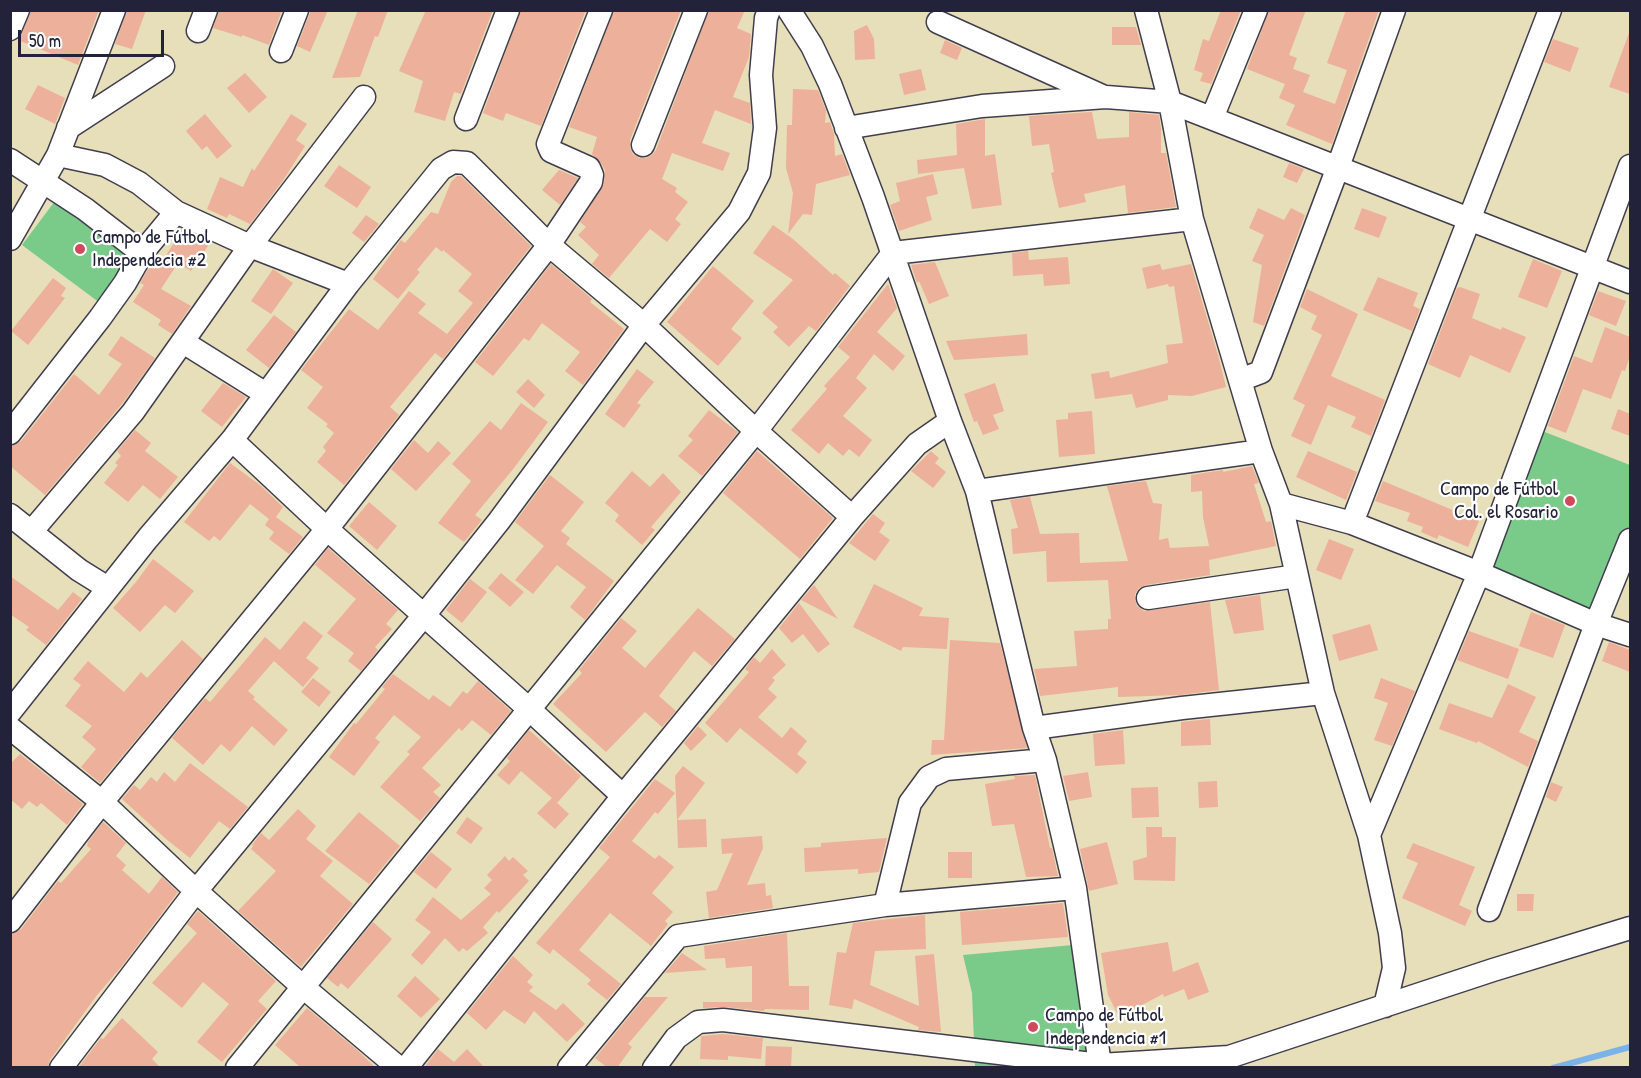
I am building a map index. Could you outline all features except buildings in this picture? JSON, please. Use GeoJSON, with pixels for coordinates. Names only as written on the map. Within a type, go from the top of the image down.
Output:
{"type":"FeatureCollection","features":[{"type":"Feature","properties":{"kind":"street"},"geometry":{"type":"LineString","coordinates":[[10,29],[18,10]]}},
{"type":"Feature","properties":{"kind":"street"},"geometry":{"type":"LineString","coordinates":[[10,239],[58,155],[114,10]]}},
{"type":"Feature","properties":{"kind":"street"},"geometry":{"type":"LineString","coordinates":[[281,51],[297,10]]}},
{"type":"Feature","properties":{"kind":"street"},"geometry":{"type":"LineString","coordinates":[[466,119],[508,10]]}},
{"type":"Feature","properties":{"kind":"street"},"geometry":{"type":"LineString","coordinates":[[10,921],[102,802],[327,529],[549,245],[591,182],[592,175],[589,168],[551,151],[548,144],[601,10]]}},
{"type":"Feature","properties":{"kind":"street"},"geometry":{"type":"LineString","coordinates":[[643,145],[696,10]]}},
{"type":"Feature","properties":{"kind":"street"},"geometry":{"type":"LineString","coordinates":[[61,1068],[196,891],[499,521],[644,325],[739,212],[759,173],[765,128],[761,75],[766,18],[769,10]]}},
{"type":"Feature","properties":{"kind":"street"},"geometry":{"type":"LineString","coordinates":[[789,10],[812,46],[830,84],[893,253],[950,421],[977,491],[1034,728],[1045,760],[1076,888],[1098,1066]]}},
{"type":"Feature","properties":{"kind":"street"},"geometry":{"type":"LineString","coordinates":[[1146,10],[1170,102],[1192,219],[1262,451],[1281,504],[1323,693],[1369,835],[1390,933],[1394,968],[1385,1006]]}},
{"type":"Feature","properties":{"kind":"street"},"geometry":{"type":"LineString","coordinates":[[1212,117],[1256,10]]}},
{"type":"Feature","properties":{"kind":"street"},"geometry":{"type":"LineString","coordinates":[[1240,380],[1261,372],[1394,10]]}},
{"type":"Feature","properties":{"kind":"street"},"geometry":{"type":"LineString","coordinates":[[1352,523],[1550,10]]}},
{"type":"Feature","properties":{"kind":"street"},"geometry":{"type":"LineString","coordinates":[[938,22],[1106,98]]}},
{"type":"Feature","properties":{"kind":"street"},"geometry":{"type":"LineString","coordinates":[[68,129],[164,66]]}},
{"type":"Feature","properties":{"kind":"street"},"geometry":{"type":"LineString","coordinates":[[32,531],[133,412],[250,246],[364,97]]}},
{"type":"Feature","properties":{"kind":"street"},"geometry":{"type":"LineString","coordinates":[[846,128],[982,106],[1106,98],[1170,102],[1630,282]]}},
{"type":"Feature","properties":{"kind":"street"},"geometry":{"type":"LineString","coordinates":[[58,155],[105,165],[139,183],[176,212],[250,246],[348,284]]}},
{"type":"Feature","properties":{"kind":"street"},"geometry":{"type":"LineString","coordinates":[[10,160],[93,214],[142,253]]}},
{"type":"Feature","properties":{"kind":"street"},"geometry":{"type":"LineString","coordinates":[[10,712],[108,588],[232,440],[348,284],[441,170],[453,162],[467,163],[549,245],[644,325],[756,431],[852,517]]}},
{"type":"Feature","properties":{"kind":"street"},"geometry":{"type":"LineString","coordinates":[[1369,835],[1479,573],[1630,166]]}},
{"type":"Feature","properties":{"kind":"street"},"geometry":{"type":"LineString","coordinates":[[10,432],[100,318],[125,283],[142,253],[176,212]]}},
{"type":"Feature","properties":{"kind":"street"},"geometry":{"type":"LineString","coordinates":[[237,1068],[756,431],[893,253],[1192,219]]}},
{"type":"Feature","properties":{"kind":"street"},"geometry":{"type":"LineString","coordinates":[[183,342],[266,394]]}},
{"type":"Feature","properties":{"kind":"street"},"geometry":{"type":"LineString","coordinates":[[406,1068],[623,796],[852,517],[917,444],[950,421]]}},
{"type":"Feature","properties":{"kind":"street"},"geometry":{"type":"LineString","coordinates":[[232,440],[327,529],[425,614],[623,796]]}},
{"type":"Feature","properties":{"kind":"street"},"geometry":{"type":"LineString","coordinates":[[977,491],[1262,451]]}},
{"type":"Feature","properties":{"kind":"street"},"geometry":{"type":"LineString","coordinates":[[1281,504],[1352,523],[1479,573],[1596,624],[1630,635]]}},
{"type":"Feature","properties":{"kind":"street"},"geometry":{"type":"LineString","coordinates":[[10,515],[79,570],[108,588]]}},
{"type":"Feature","properties":{"kind":"street"},"geometry":{"type":"LineString","coordinates":[[1489,910],[1596,624],[1630,540]]}},
{"type":"Feature","properties":{"kind":"street"},"geometry":{"type":"LineString","coordinates":[[1148,597],[1298,576]]}},
{"type":"Feature","properties":{"kind":"street"},"geometry":{"type":"LineString","coordinates":[[1034,728],[1182,708],[1323,693]]}},
{"type":"Feature","properties":{"kind":"street"},"geometry":{"type":"LineString","coordinates":[[10,728],[102,802],[196,891],[303,987],[399,1068]]}},
{"type":"Feature","properties":{"kind":"street"},"geometry":{"type":"LineString","coordinates":[[885,904],[910,803],[929,777],[946,769],[1045,760]]}},
{"type":"Feature","properties":{"kind":"street"},"geometry":{"type":"LineString","coordinates":[[569,1068],[678,936],[885,904],[1076,888]]}},
{"type":"Feature","properties":{"kind":"street"},"geometry":{"type":"LineString","coordinates":[[1209,1068],[1229,1057],[1493,970],[1630,928]]}},
{"type":"Feature","properties":{"kind":"street"},"geometry":{"type":"LineString","coordinates":[[654,1068],[676,1038],[698,1022],[723,1020],[1098,1066],[1229,1057]]}},
{"type":"Feature","properties":{"kind":"green space","name":"Campo de Fútbol Independecia #2"},"geometry":{"type":"Polygon","coordinates":[[[61,193],[137,254],[100,303],[22,245],[61,193]]]}},
{"type":"Feature","properties":{"kind":"green space","name":"Campo de Fútbol Col. el Rosario"},"geometry":{"type":"Polygon","coordinates":[[[1537,429],[1630,465],[1630,538],[1602,615],[1483,571],[1537,429]]]}},
{"type":"Feature","properties":{"kind":"green space","name":"Campo de Fútbol Independencia #1"},"geometry":{"type":"Polygon","coordinates":[[[1073,945],[1092,1067],[975,1067],[972,993],[963,955],[1073,945]]]}},
{"type":"Feature","properties":{"kind":"waterway"},"geometry":{"type":"LineString","coordinates":[[1553,1068],[1630,1047]]}},
{"type":"Feature","properties":{"kind":"place","name":"Campo de Fútbol Independecia #2"},"geometry":{"type":"Point","coordinates":[80,249]}},
{"type":"Feature","properties":{"kind":"place","name":"Campo de Fútbol Col. el Rosario"},"geometry":{"type":"Point","coordinates":[1570,501]}},
{"type":"Feature","properties":{"kind":"place","name":"Campo de Fútbol Independencia #1"},"geometry":{"type":"Point","coordinates":[1033,1027]}}]}
